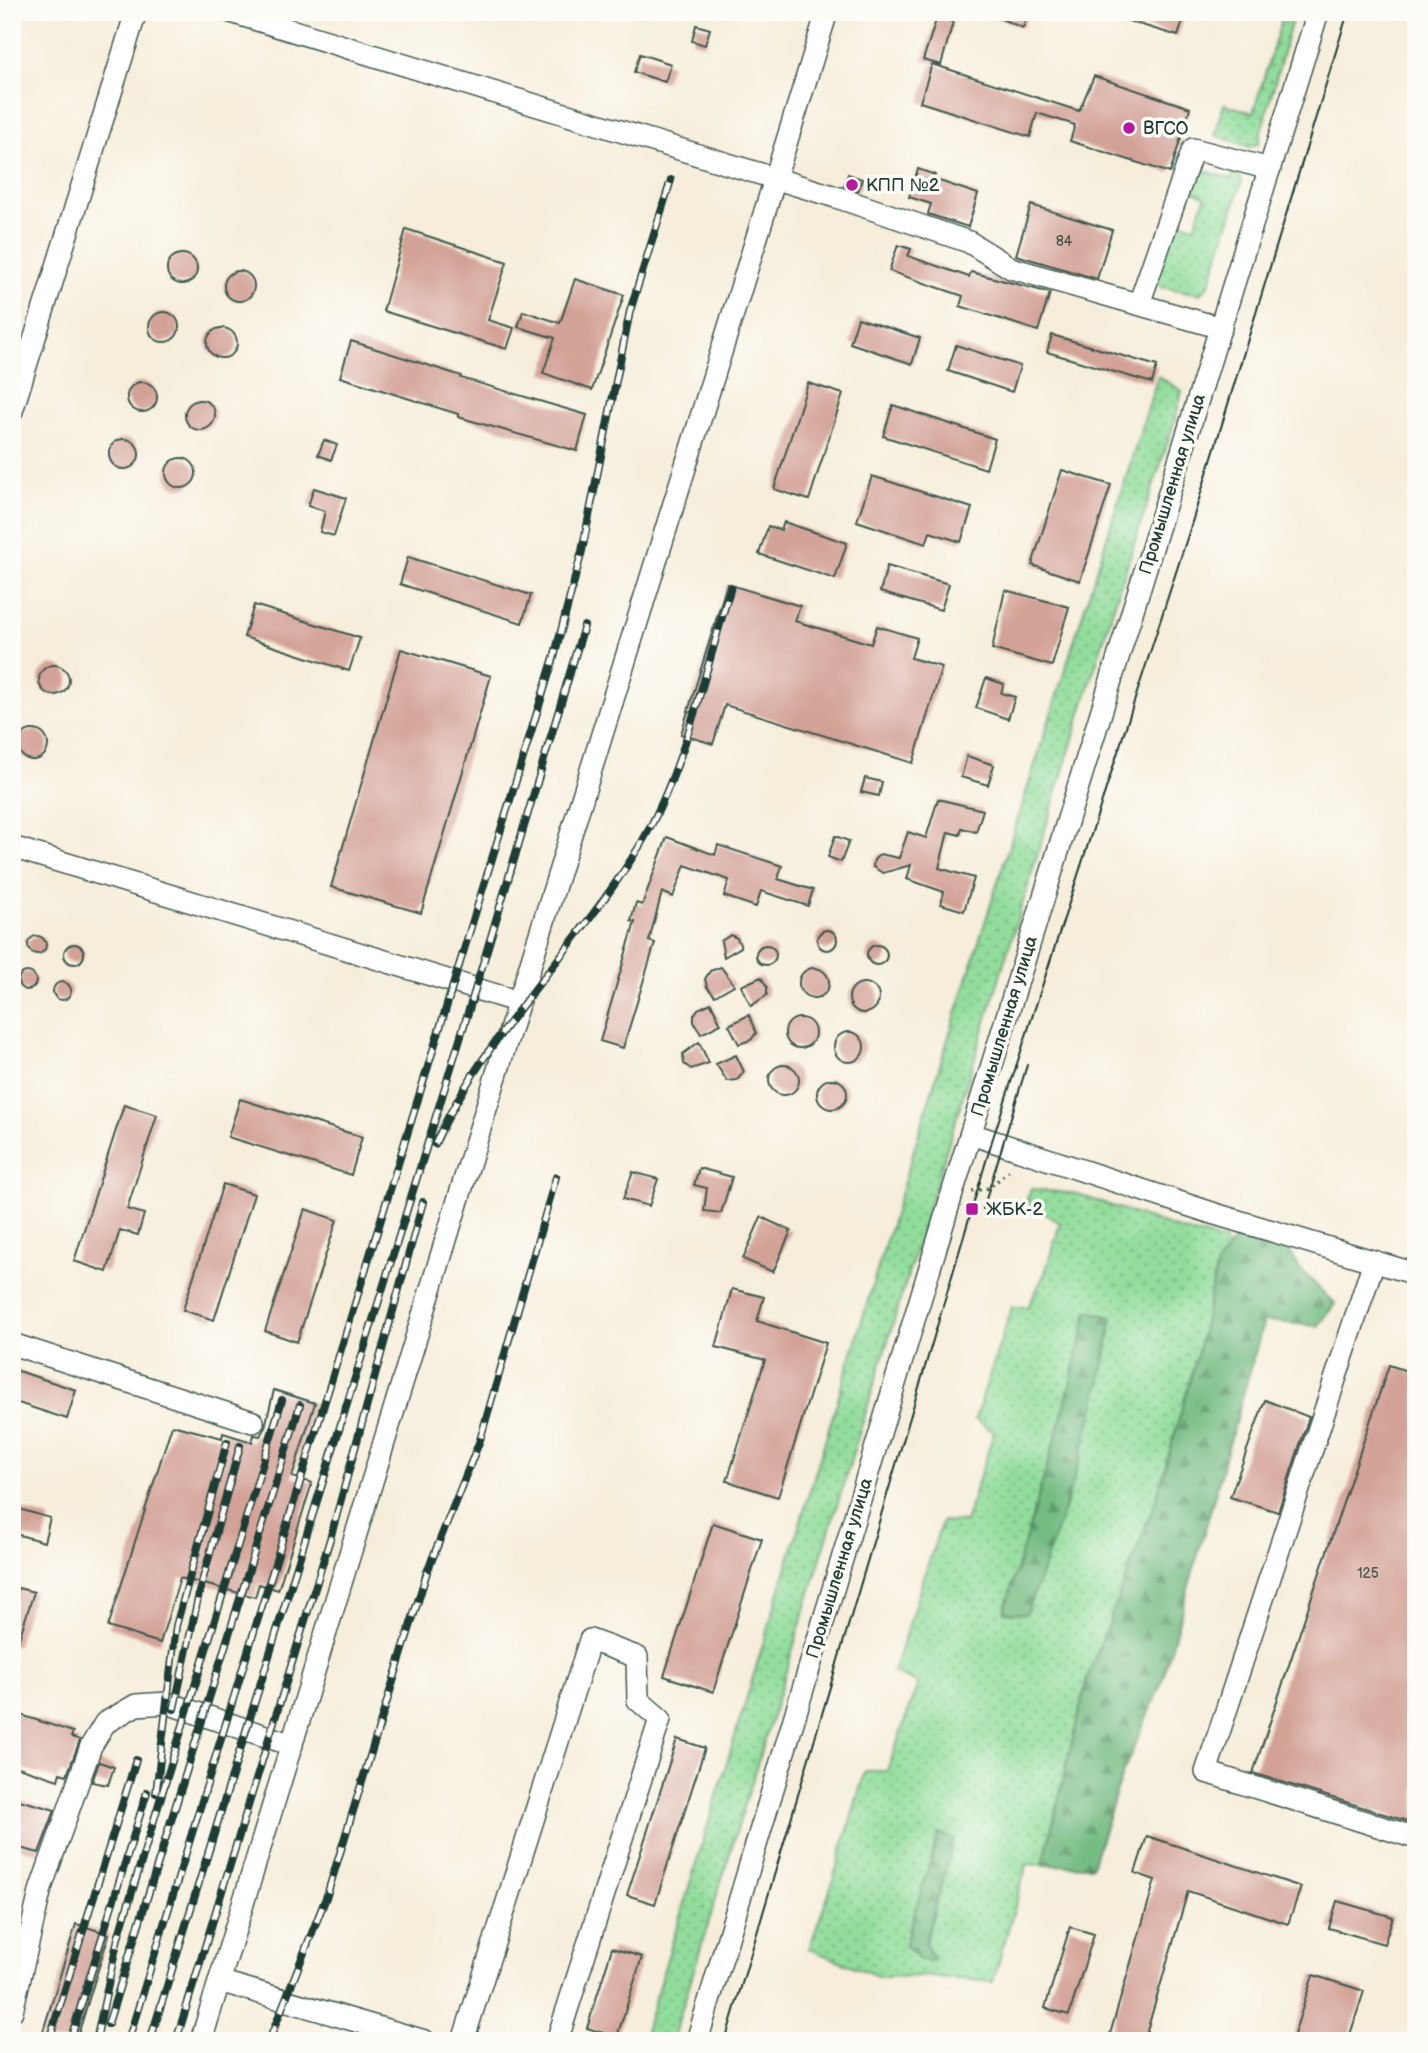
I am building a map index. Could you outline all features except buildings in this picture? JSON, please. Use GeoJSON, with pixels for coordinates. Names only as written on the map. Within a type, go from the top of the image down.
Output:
{"type":"FeatureCollection","features":[{"type":"Feature","properties":{"kind":"street"},"geometry":{"type":"LineString","coordinates":[[12,411],[136,12]]}},
{"type":"Feature","properties":{"kind":"street"},"geometry":{"type":"LineString","coordinates":[[231,12],[775,178],[969,242],[1012,268],[1221,328]]}},
{"type":"Feature","properties":{"kind":"street"},"geometry":{"type":"LineString","coordinates":[[201,2041],[519,1002],[827,12]]}},
{"type":"Feature","properties":{"kind":"street","name":"Промышленная улица"},"geometry":{"type":"LineString","coordinates":[[697,2041],[971,1134],[1318,12]]}},
{"type":"Feature","properties":{"kind":"street"},"geometry":{"type":"LineString","coordinates":[[1139,304],[1194,149],[1270,169]]}},
{"type":"Feature","properties":{"kind":"street"},"geometry":{"type":"LineString","coordinates":[[12,847],[519,1002]]}},
{"type":"Feature","properties":{"kind":"street"},"geometry":{"type":"LineString","coordinates":[[971,1134],[1215,1214],[1416,1274]]}},
{"type":"Feature","properties":{"kind":"street"},"geometry":{"type":"LineString","coordinates":[[1374,1261],[1206,1772],[1416,1838]]}},
{"type":"Feature","properties":{"kind":"street"},"geometry":{"type":"LineString","coordinates":[[12,1344],[253,1422]]}},
{"type":"Feature","properties":{"kind":"street"},"geometry":{"type":"LineString","coordinates":[[463,2041],[590,1640],[637,1657],[638,1700],[660,1719],[557,2041]]}},
{"type":"Feature","properties":{"kind":"street"},"geometry":{"type":"LineString","coordinates":[[12,2011],[41,1888],[91,1746],[105,1723],[136,1705],[166,1703],[292,1745]]}},
{"type":"Feature","properties":{"kind":"street"},"geometry":{"type":"LineString","coordinates":[[219,1981],[425,2041]]}},
{"type":"Feature","properties":{"kind":"path"},"geometry":{"type":"LineString","coordinates":[[972,1190],[989,1188],[1028,1153]]}},
{"type":"Feature","properties":{"kind":"green space"},"geometry":{"type":"Polygon","coordinates":[[[1284,12],[1294,12],[1258,144],[1250,147],[1215,135],[1224,104],[1253,113],[1284,12]]]}},
{"type":"Feature","properties":{"kind":"green space"},"geometry":{"type":"Polygon","coordinates":[[[1197,168],[1231,179],[1236,171],[1242,181],[1209,285],[1200,294],[1160,287],[1156,274],[1176,221],[1195,226],[1205,197],[1191,189],[1197,168]]]}},
{"type":"Feature","properties":{"kind":"green space"},"geometry":{"type":"Polygon","coordinates":[[[1158,376],[1182,391],[1175,420],[1118,593],[672,2041],[642,2041],[937,1074],[1158,376]]]}},
{"type":"Feature","properties":{"kind":"green space"},"geometry":{"type":"Polygon","coordinates":[[[1031,1189],[1077,1194],[1187,1232],[1224,1240],[1228,1251],[1217,1264],[1197,1356],[1155,1503],[1087,1679],[1043,1865],[1027,1864],[993,1982],[925,1976],[880,1977],[809,1949],[832,1884],[865,1771],[887,1771],[918,1683],[893,1673],[942,1521],[965,1522],[994,1432],[975,1419],[1012,1307],[1028,1307],[1045,1273],[1060,1223],[1026,1202],[1031,1189]]]}},
{"type":"Feature","properties":{"kind":"green space"},"geometry":{"type":"Polygon","coordinates":[[[1238,1234],[1285,1243],[1299,1268],[1335,1304],[1318,1326],[1264,1321],[1161,1684],[1123,1772],[1092,1866],[1043,1865],[1087,1679],[1155,1503],[1197,1356],[1217,1264],[1238,1234]]]}},
{"type":"Feature","properties":{"kind":"green space"},"geometry":{"type":"Polygon","coordinates":[[[1088,1311],[1112,1317],[1088,1431],[1066,1505],[1026,1614],[1004,1612],[1064,1409],[1088,1311]]]}},
{"type":"Feature","properties":{"kind":"green space"},"geometry":{"type":"Polygon","coordinates":[[[939,1833],[954,1840],[925,1943],[934,1961],[920,1960],[905,1944],[939,1833]]]}},
{"type":"Feature","properties":{"kind":"tram line"},"geometry":{"type":"LineString","coordinates":[[725,2041],[992,1141],[1189,532],[1348,12]]}},
{"type":"Feature","properties":{"kind":"tram line"},"geometry":{"type":"LineString","coordinates":[[983,1209],[1027,1065]]}},
{"type":"Feature","properties":{"kind":"railway"},"geometry":{"type":"LineString","coordinates":[[128,2041],[555,654],[582,551],[630,311],[671,180]]}},
{"type":"Feature","properties":{"kind":"railway"},"geometry":{"type":"LineString","coordinates":[[435,1144],[479,1065],[614,885],[655,818],[681,754],[731,587]]}},
{"type":"Feature","properties":{"kind":"railway"},"geometry":{"type":"LineString","coordinates":[[150,2041],[475,990],[584,626]]}},
{"type":"Feature","properties":{"kind":"railway"},"geometry":{"type":"LineString","coordinates":[[269,2041],[327,1895],[427,1572],[480,1440],[556,1177]]}},
{"type":"Feature","properties":{"kind":"railway"},"geometry":{"type":"LineString","coordinates":[[176,2041],[330,1539],[423,1202]]}},
{"type":"Feature","properties":{"kind":"railway"},"geometry":{"type":"LineString","coordinates":[[96,2041],[118,1938],[282,1400]]}},
{"type":"Feature","properties":{"kind":"railway"},"geometry":{"type":"LineString","coordinates":[[108,2024],[300,1405]]}},
{"type":"Feature","properties":{"kind":"railway"},"geometry":{"type":"LineString","coordinates":[[156,1793],[176,1626],[227,1442]]}},
{"type":"Feature","properties":{"kind":"railway"},"geometry":{"type":"LineString","coordinates":[[174,1709],[200,1589],[240,1446]]}},
{"type":"Feature","properties":{"kind":"railway"},"geometry":{"type":"LineString","coordinates":[[49,2041],[136,1760]]}},
{"type":"Feature","properties":{"kind":"railway"},"geometry":{"type":"LineString","coordinates":[[70,2041],[147,1792]]}},
{"type":"Feature","properties":{"kind":"place","name":"ВГСО"},"geometry":{"type":"Point","coordinates":[1129,128]}},
{"type":"Feature","properties":{"kind":"place","name":"КПП №2"},"geometry":{"type":"Point","coordinates":[852,185]}},
{"type":"Feature","properties":{"kind":"place","name":"ЖБК-2"},"geometry":{"type":"Point","coordinates":[972,1209]}}]}
